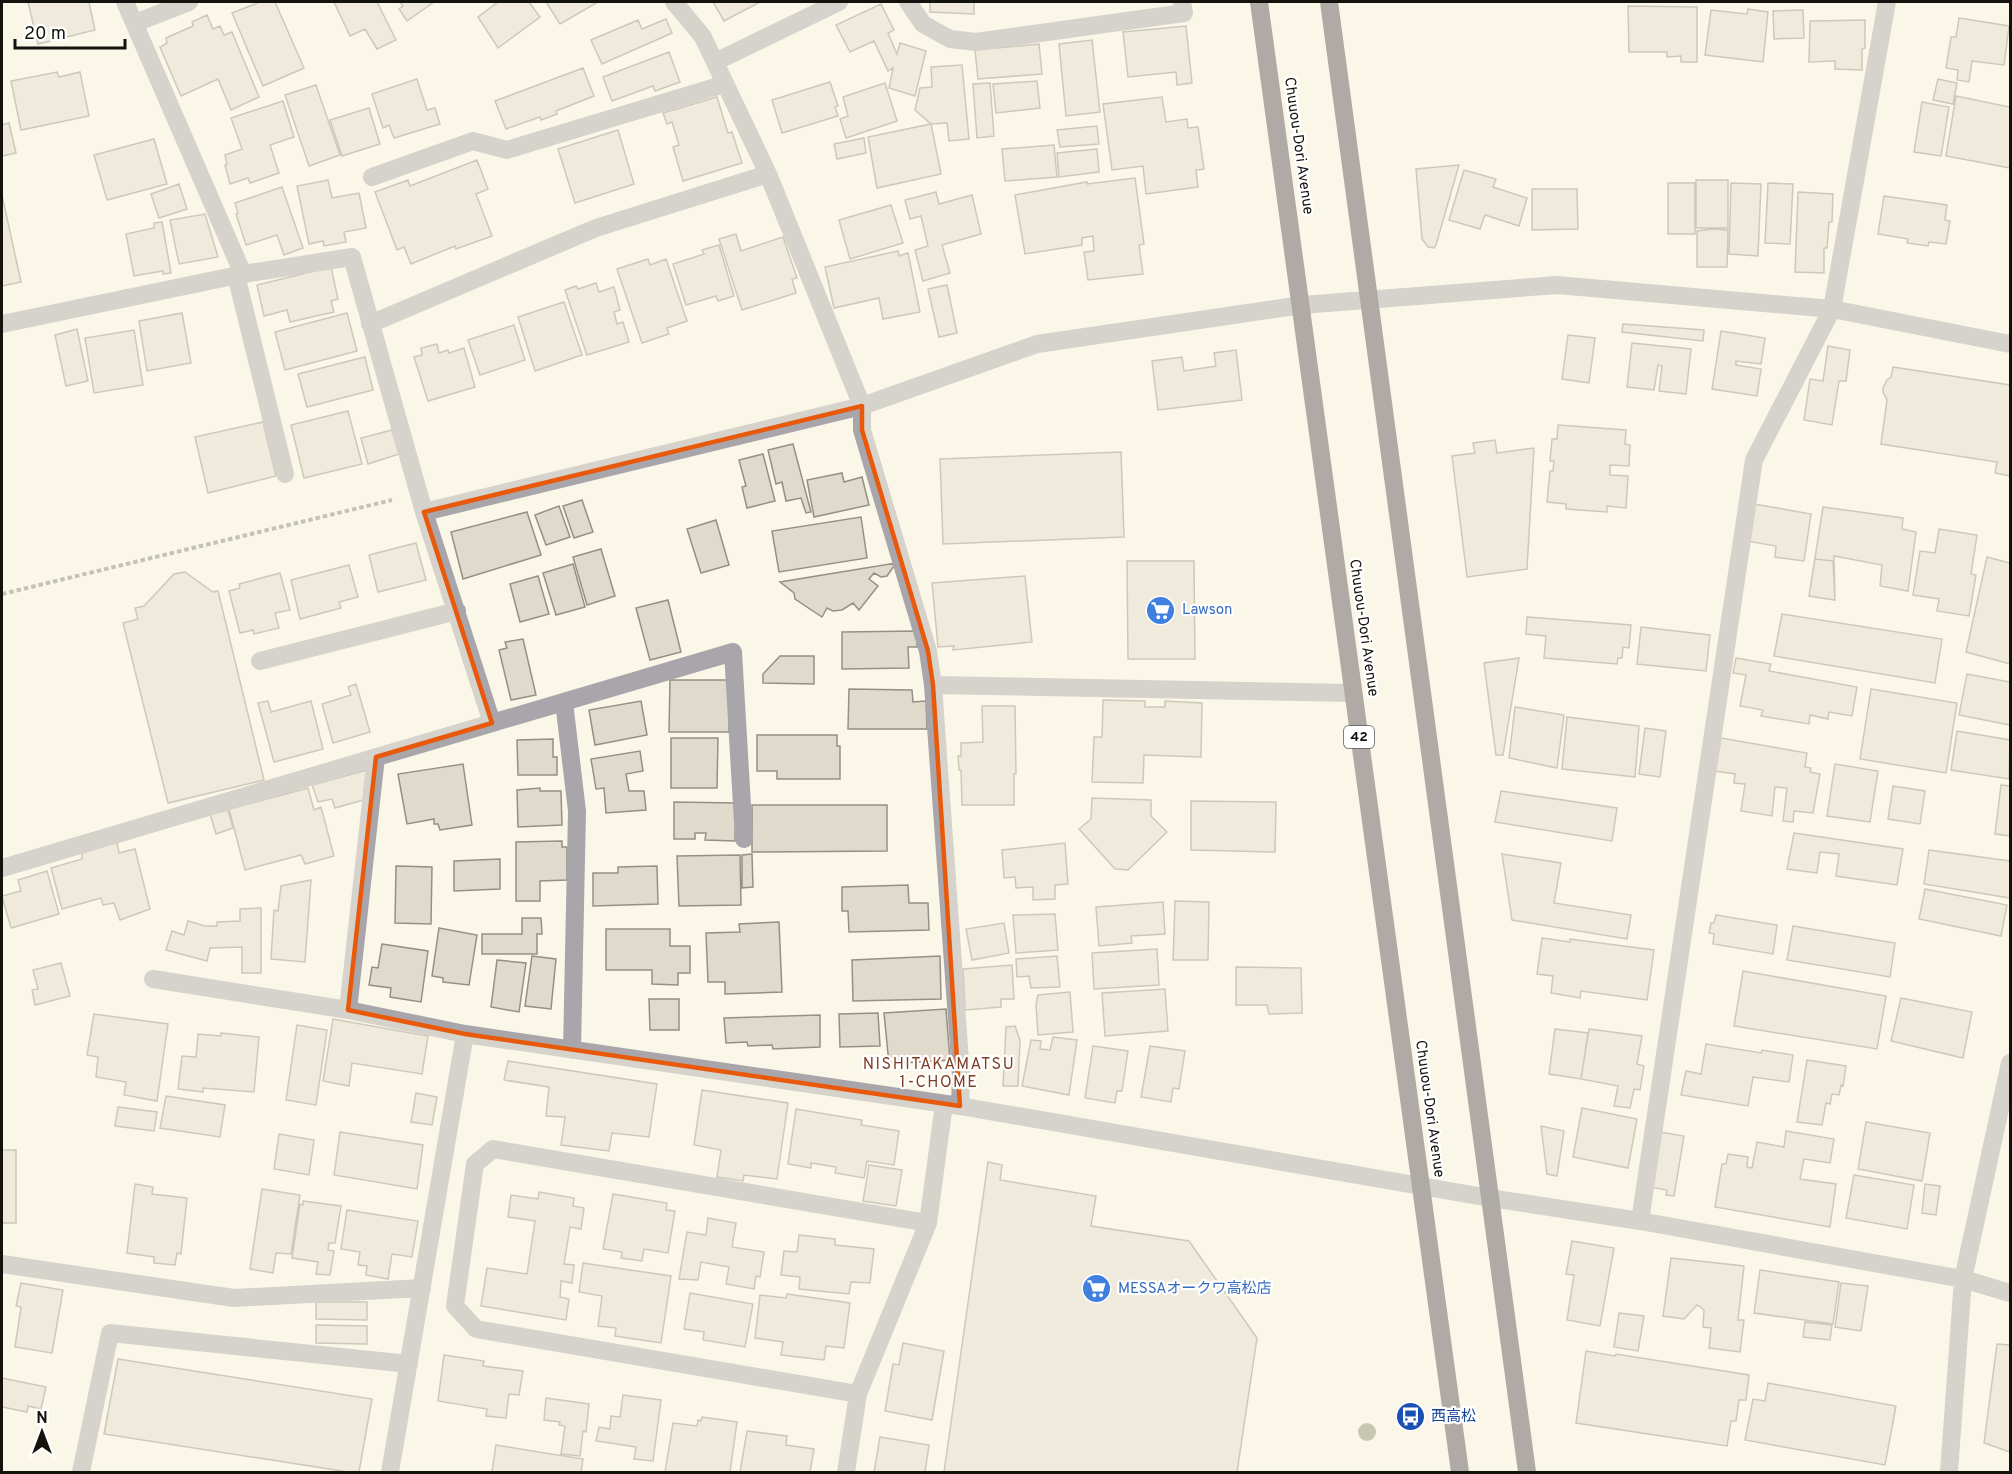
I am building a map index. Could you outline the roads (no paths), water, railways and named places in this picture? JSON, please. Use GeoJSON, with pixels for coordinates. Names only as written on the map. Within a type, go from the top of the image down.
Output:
{"type":"FeatureCollection","features":[{"type":"Feature","properties":{"kind":"highway","name":"Chuuou-Dori Avenue"},"geometry":{"type":"LineString","coordinates":[[1259,2],[1460,1473]]}},
{"type":"Feature","properties":{"kind":"highway"},"geometry":{"type":"LineString","coordinates":[[1329,2],[1527,1473]]}},
{"type":"Feature","properties":{"kind":"street"},"geometry":{"type":"LineString","coordinates":[[125,2],[240,274],[285,474]]}},
{"type":"Feature","properties":{"kind":"street"},"geometry":{"type":"LineString","coordinates":[[135,23],[189,2]]}},
{"type":"Feature","properties":{"kind":"street"},"geometry":{"type":"LineString","coordinates":[[674,2],[703,37],[768,174],[862,406],[862,430],[928,651],[933,685],[961,1075],[952,1105],[928,1223],[858,1394],[846,1473]]}},
{"type":"Feature","properties":{"kind":"street"},"geometry":{"type":"LineString","coordinates":[[715,62],[839,2]]}},
{"type":"Feature","properties":{"kind":"street"},"geometry":{"type":"LineString","coordinates":[[908,2],[923,24],[950,39],[976,42],[1184,13],[1182,2]]}},
{"type":"Feature","properties":{"kind":"street"},"geometry":{"type":"LineString","coordinates":[[1640,1221],[1754,460],[1832,309],[1887,2]]}},
{"type":"Feature","properties":{"kind":"street"},"geometry":{"type":"LineString","coordinates":[[372,177],[473,141],[507,150],[725,84]]}},
{"type":"Feature","properties":{"kind":"street"},"geometry":{"type":"LineString","coordinates":[[370,324],[597,228],[768,174]]}},
{"type":"Feature","properties":{"kind":"street"},"geometry":{"type":"LineString","coordinates":[[2,324],[240,274],[352,257],[424,512],[492,723]]}},
{"type":"Feature","properties":{"kind":"street"},"geometry":{"type":"LineString","coordinates":[[424,512],[862,406],[1037,344],[1302,305],[1557,285],[1832,309],[2010,344]]}},
{"type":"Feature","properties":{"kind":"street"},"geometry":{"type":"LineString","coordinates":[[260,661],[457,611]]}},
{"type":"Feature","properties":{"kind":"street"},"geometry":{"type":"LineString","coordinates":[[2,868],[733,652],[744,839]]}},
{"type":"Feature","properties":{"kind":"street"},"geometry":{"type":"LineString","coordinates":[[933,685],[1353,693]]}},
{"type":"Feature","properties":{"kind":"street"},"geometry":{"type":"LineString","coordinates":[[564,702],[577,812],[572,1050]]}},
{"type":"Feature","properties":{"kind":"street"},"geometry":{"type":"LineString","coordinates":[[348,1010],[376,757]]}},
{"type":"Feature","properties":{"kind":"street"},"geometry":{"type":"LineString","coordinates":[[153,979],[348,1010],[465,1034],[952,1105],[1490,1198],[1640,1221],[1963,1278],[2010,1293]]}},
{"type":"Feature","properties":{"kind":"street"},"geometry":{"type":"LineString","coordinates":[[390,1473],[465,1034]]}},
{"type":"Feature","properties":{"kind":"street"},"geometry":{"type":"LineString","coordinates":[[1949,1473],[1963,1278],[2007,1093],[2010,1063]]}},
{"type":"Feature","properties":{"kind":"street"},"geometry":{"type":"LineString","coordinates":[[858,1394],[476,1329],[455,1306],[475,1164],[493,1149],[928,1223]]}},
{"type":"Feature","properties":{"kind":"street"},"geometry":{"type":"LineString","coordinates":[[2,1264],[234,1298],[422,1288]]}},
{"type":"Feature","properties":{"kind":"street"},"geometry":{"type":"LineString","coordinates":[[81,1473],[110,1333],[409,1364]]}},
{"type":"Feature","properties":{"kind":"place","name":"Lawson"},"geometry":{"type":"Point","coordinates":[1161,610]}},
{"type":"Feature","properties":{"kind":"place","name":"MESSAオークワ高松店"},"geometry":{"type":"Point","coordinates":[1097,1289]}},
{"type":"Feature","properties":{"kind":"place","name":"西高松"},"geometry":{"type":"Point","coordinates":[1410,1417]}},
{"type":"Feature","properties":{"kind":"district","name":"NISHITAKAMATSU 1-CHOME"},"geometry":{"type":"Point","coordinates":[939,1074]}}]}
